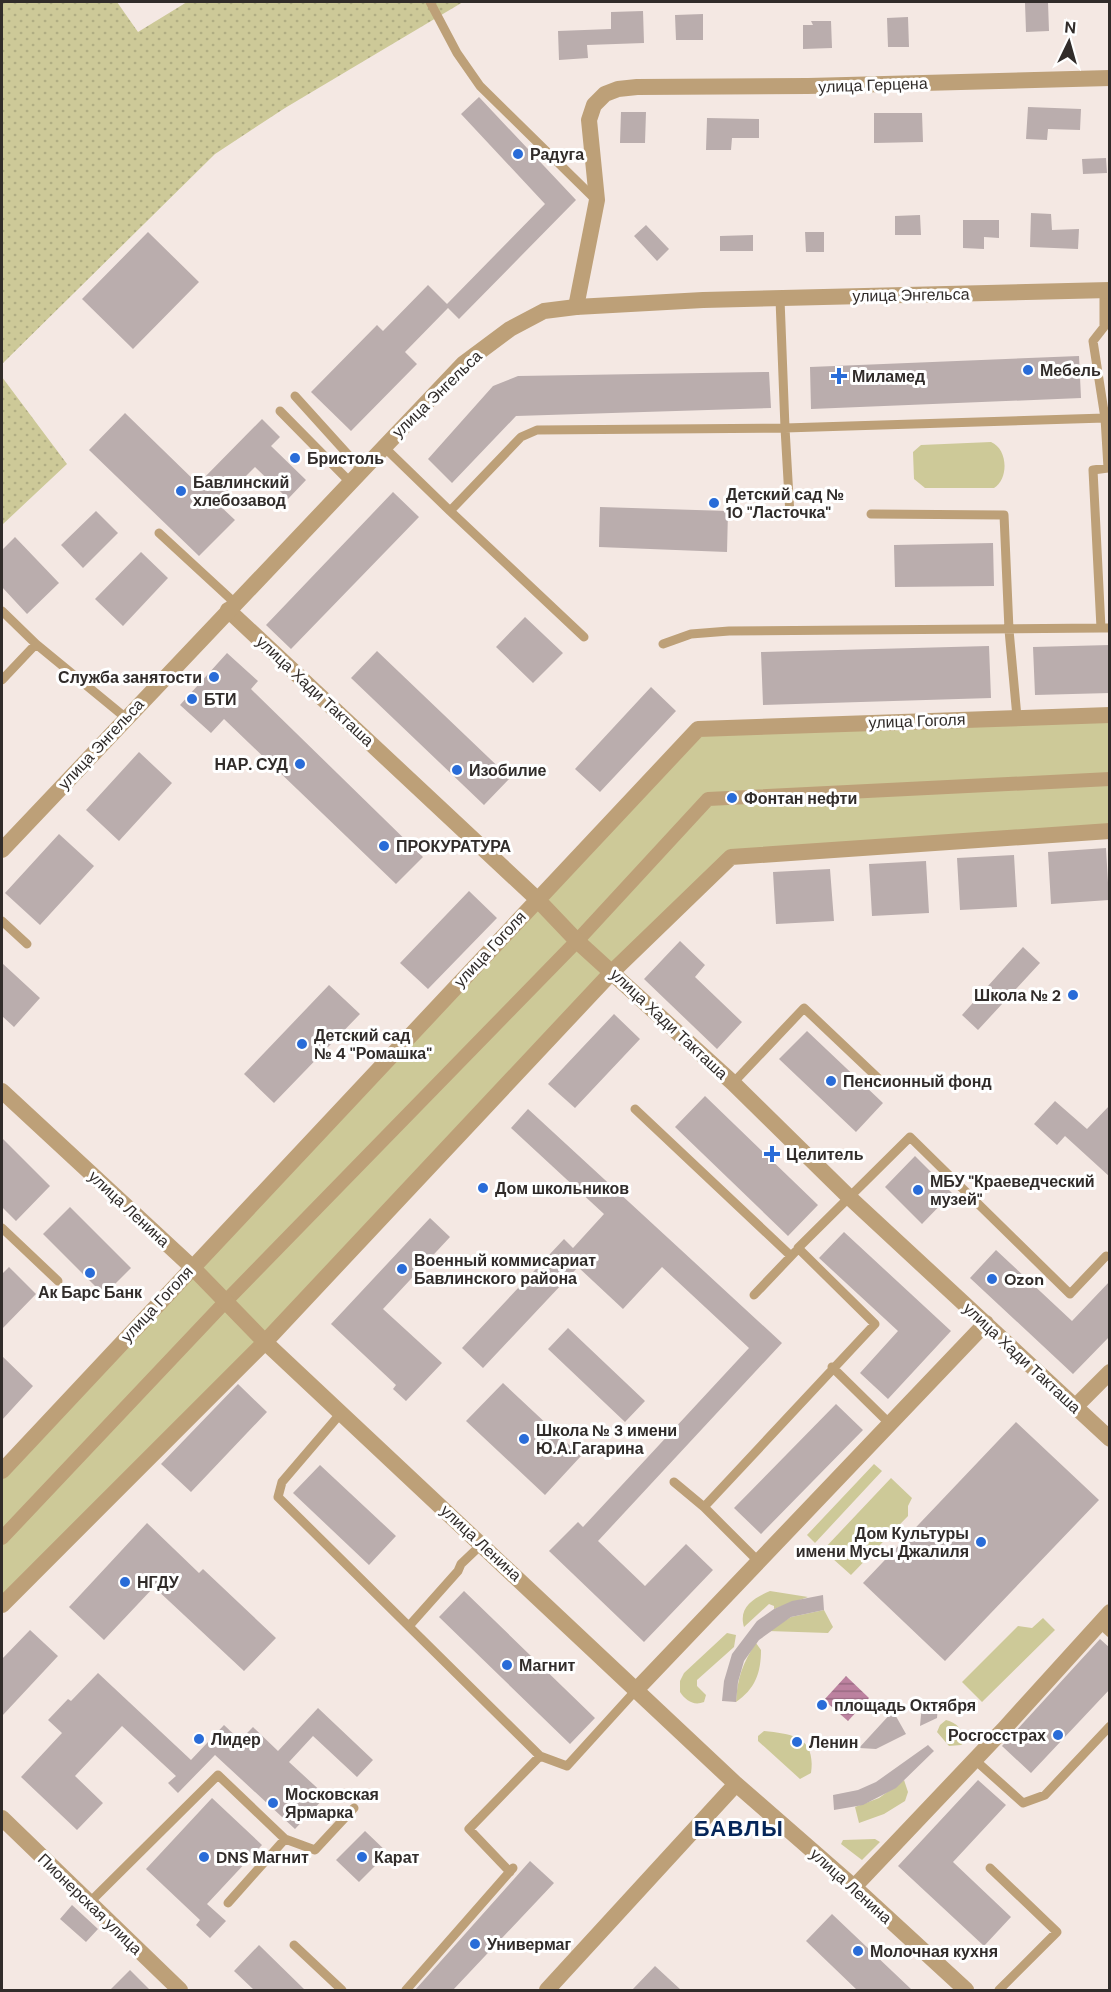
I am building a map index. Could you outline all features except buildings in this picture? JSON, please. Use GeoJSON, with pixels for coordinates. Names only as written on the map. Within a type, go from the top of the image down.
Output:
{"type":"FeatureCollection","features":[{"type":"Feature","properties":{"kind":"street","name":"улица Герцена"},"geometry":{"type":"LineString","coordinates":[[576,307],[597,200],[589,120],[594,105],[605,93],[637,87],[808,86],[1110,78]]}},
{"type":"Feature","properties":{"kind":"street","name":"улица Энгельса"},"geometry":{"type":"LineString","coordinates":[[2,850],[349,481],[463,364],[510,329],[544,311],[576,307],[780,298],[1107,290]]}},
{"type":"Feature","properties":{"kind":"street","name":"улица Хади Такташа"},"geometry":{"type":"LineString","coordinates":[[232,606],[537,899],[577,941],[733,1083],[849,1197],[1109,1438]]}},
{"type":"Feature","properties":{"kind":"street","name":"улица Гоголя"},"geometry":{"type":"LineString","coordinates":[[2,1471],[698,729],[1110,715]]}},
{"type":"Feature","properties":{"kind":"street"},"geometry":{"type":"LineString","coordinates":[[2,1538],[226,1301],[577,941],[708,799],[1110,779]]}},
{"type":"Feature","properties":{"kind":"street"},"geometry":{"type":"LineString","coordinates":[[2,1605],[265,1342],[612,972],[731,857],[1110,831]]}},
{"type":"Feature","properties":{"kind":"street","name":"улица Ленина"},"geometry":{"type":"LineString","coordinates":[[2,1091],[192,1267],[265,1342],[736,1784],[854,1887],[966,1990]]}},
{"type":"Feature","properties":{"kind":"street"},"geometry":{"type":"LineString","coordinates":[[637,1689],[986,1323]]}},
{"type":"Feature","properties":{"kind":"street"},"geometry":{"type":"LineString","coordinates":[[1075,1407],[1110,1372]]}},
{"type":"Feature","properties":{"kind":"street"},"geometry":{"type":"LineString","coordinates":[[854,1887],[1106,1623]]}},
{"type":"Feature","properties":{"kind":"street"},"geometry":{"type":"LineString","coordinates":[[547,1990],[736,1784]]}},
{"type":"Feature","properties":{"kind":"street","name":"Пионерская улица"},"geometry":{"type":"LineString","coordinates":[[2,1818],[180,1990]]}},
{"type":"Feature","properties":{"kind":"lane"},"geometry":{"type":"LineString","coordinates":[[430,2],[457,53],[480,86],[597,200]]}},
{"type":"Feature","properties":{"kind":"lane"},"geometry":{"type":"LineString","coordinates":[[663,644],[691,634],[729,631],[1105,628],[1093,470],[1108,468],[1106,418],[1093,342],[1104,327],[1107,290]]}},
{"type":"Feature","properties":{"kind":"lane"},"geometry":{"type":"LineString","coordinates":[[780,298],[790,515]]}},
{"type":"Feature","properties":{"kind":"lane"},"geometry":{"type":"LineString","coordinates":[[295,396],[361,469]]}},
{"type":"Feature","properties":{"kind":"lane"},"geometry":{"type":"LineString","coordinates":[[280,411],[349,481]]}},
{"type":"Feature","properties":{"kind":"lane"},"geometry":{"type":"LineString","coordinates":[[450,511],[520,437],[537,430],[785,428],[1106,418]]}},
{"type":"Feature","properties":{"kind":"lane"},"geometry":{"type":"LineString","coordinates":[[383,446],[584,637]]}},
{"type":"Feature","properties":{"kind":"lane"},"geometry":{"type":"LineString","coordinates":[[871,514],[1004,515],[1009,630],[1017,717]]}},
{"type":"Feature","properties":{"kind":"lane"},"geometry":{"type":"LineString","coordinates":[[159,533],[232,606]]}},
{"type":"Feature","properties":{"kind":"lane"},"geometry":{"type":"LineString","coordinates":[[2,611],[36,644],[126,718]]}},
{"type":"Feature","properties":{"kind":"lane"},"geometry":{"type":"LineString","coordinates":[[2,680],[36,644]]}},
{"type":"Feature","properties":{"kind":"lane"},"geometry":{"type":"LineString","coordinates":[[2,921],[27,944]]}},
{"type":"Feature","properties":{"kind":"lane"},"geometry":{"type":"LineString","coordinates":[[733,1083],[804,1008],[880,1080]]}},
{"type":"Feature","properties":{"kind":"lane"},"geometry":{"type":"LineString","coordinates":[[635,1109],[791,1256]]}},
{"type":"Feature","properties":{"kind":"lane"},"geometry":{"type":"LineString","coordinates":[[754,1295],[910,1137],[1070,1294],[1106,1256]]}},
{"type":"Feature","properties":{"kind":"lane"},"geometry":{"type":"LineString","coordinates":[[2,1228],[58,1281]]}},
{"type":"Feature","properties":{"kind":"lane"},"geometry":{"type":"LineString","coordinates":[[704,1508],[832,1367],[875,1324],[798,1248]]}},
{"type":"Feature","properties":{"kind":"lane"},"geometry":{"type":"LineString","coordinates":[[832,1367],[890,1424]]}},
{"type":"Feature","properties":{"kind":"lane"},"geometry":{"type":"LineString","coordinates":[[341,1413],[282,1482],[278,1497],[540,1756],[567,1766],[637,1689]]}},
{"type":"Feature","properties":{"kind":"lane"},"geometry":{"type":"LineString","coordinates":[[674,1482],[758,1561]]}},
{"type":"Feature","properties":{"kind":"lane"},"geometry":{"type":"LineString","coordinates":[[409,1626],[482,1544]]}},
{"type":"Feature","properties":{"kind":"lane"},"geometry":{"type":"LineString","coordinates":[[975,1760],[1023,1803],[1046,1795],[1110,1726]]}},
{"type":"Feature","properties":{"kind":"lane"},"geometry":{"type":"LineString","coordinates":[[406,1990],[512,1870],[470,1829],[540,1756]]}},
{"type":"Feature","properties":{"kind":"lane"},"geometry":{"type":"LineString","coordinates":[[89,1903],[218,1775],[285,1839],[315,1850],[354,1808]]}},
{"type":"Feature","properties":{"kind":"lane"},"geometry":{"type":"LineString","coordinates":[[228,1903],[285,1839]]}},
{"type":"Feature","properties":{"kind":"lane"},"geometry":{"type":"LineString","coordinates":[[990,1868],[1057,1932],[999,1990]]}},
{"type":"Feature","properties":{"kind":"lane"},"geometry":{"type":"LineString","coordinates":[[294,1945],[342,1990]]}},
{"type":"Feature","properties":{"kind":"shaded area"},"geometry":{"type":"Polygon","coordinates":[[[2,2],[117,2],[138,32],[187,2],[463,2],[285,108],[215,154],[2,364],[2,2]]]}},
{"type":"Feature","properties":{"kind":"shaded area"},"geometry":{"type":"Polygon","coordinates":[[[2,377],[67,464],[2,525],[2,377]]]}},
{"type":"Feature","properties":{"kind":"shaded area"},"geometry":{"type":"Polygon","coordinates":[[[991,442],[1001,451],[1004,464],[1002,478],[994,488],[925,488],[914,479],[913,452],[921,445],[991,442]]]}},
{"type":"Feature","properties":{"kind":"shaded area"},"geometry":{"type":"Polygon","coordinates":[[[1109,715],[1109,831],[731,857],[2,1605],[2,1471],[698,729],[1109,715]]]}},
{"type":"Feature","properties":{"kind":"shaded area"},"geometry":{"type":"Polygon","coordinates":[[[874,1464],[882,1471],[815,1543],[807,1535],[874,1464]]]}},
{"type":"Feature","properties":{"kind":"shaded area"},"geometry":{"type":"Polygon","coordinates":[[[891,1478],[912,1498],[908,1506],[908,1516],[851,1575],[823,1550],[891,1478]]]}},
{"type":"Feature","properties":{"kind":"shaded area"},"geometry":{"type":"Polygon","coordinates":[[[770,1591],[808,1597],[774,1609],[774,1606],[769,1604],[744,1627],[745,1609],[753,1600],[770,1591]]]}},
{"type":"Feature","properties":{"kind":"shaded area"},"geometry":{"type":"Polygon","coordinates":[[[824,1610],[833,1627],[828,1633],[768,1631],[791,1617],[824,1610]]]}},
{"type":"Feature","properties":{"kind":"shaded area"},"geometry":{"type":"Polygon","coordinates":[[[1043,1618],[1055,1630],[982,1702],[962,1682],[1018,1626],[1032,1628],[1043,1618]]]}},
{"type":"Feature","properties":{"kind":"shaded area"},"geometry":{"type":"Polygon","coordinates":[[[727,1633],[736,1635],[734,1647],[697,1680],[697,1686],[706,1695],[704,1702],[690,1702],[680,1692],[680,1681],[684,1673],[727,1633]]]}},
{"type":"Feature","properties":{"kind":"shaded area"},"geometry":{"type":"Polygon","coordinates":[[[756,1643],[761,1650],[756,1680],[748,1692],[736,1702],[742,1671],[756,1643]]]}},
{"type":"Feature","properties":{"kind":"shaded area"},"geometry":{"type":"Polygon","coordinates":[[[846,1676],[869,1698],[848,1721],[824,1700],[846,1676]]]}},
{"type":"Feature","properties":{"kind":"shaded area"},"geometry":{"type":"Polygon","coordinates":[[[946,1720],[957,1725],[961,1731],[965,1742],[961,1745],[949,1746],[937,1732],[946,1720]]]}},
{"type":"Feature","properties":{"kind":"shaded area"},"geometry":{"type":"Polygon","coordinates":[[[764,1731],[793,1736],[806,1745],[812,1761],[811,1773],[800,1779],[758,1741],[758,1736],[764,1731]]]}},
{"type":"Feature","properties":{"kind":"shaded area"},"geometry":{"type":"Polygon","coordinates":[[[904,1780],[908,1792],[905,1801],[884,1814],[859,1823],[855,1807],[879,1798],[904,1780]]]}},
{"type":"Feature","properties":{"kind":"shaded area"},"geometry":{"type":"Polygon","coordinates":[[[875,1839],[880,1842],[862,1860],[841,1844],[843,1840],[875,1839]]]}},
{"type":"Feature","properties":{"kind":"place","name":"Радуга"},"geometry":{"type":"Point","coordinates":[518,154]}},
{"type":"Feature","properties":{"kind":"place","name":"Мебель"},"geometry":{"type":"Point","coordinates":[1028,370]}},
{"type":"Feature","properties":{"kind":"place","name":"Миламед"},"geometry":{"type":"Point","coordinates":[839,376]}},
{"type":"Feature","properties":{"kind":"place","name":"Бристоль"},"geometry":{"type":"Point","coordinates":[295,458]}},
{"type":"Feature","properties":{"kind":"place","name":"Бавлинский хлебозавод"},"geometry":{"type":"Point","coordinates":[181,491]}},
{"type":"Feature","properties":{"kind":"place","name":"Детский сад № 10 \"Ласточка\""},"geometry":{"type":"Point","coordinates":[714,503]}},
{"type":"Feature","properties":{"kind":"place","name":"Служба занятости"},"geometry":{"type":"Point","coordinates":[214,677]}},
{"type":"Feature","properties":{"kind":"place","name":"БТИ"},"geometry":{"type":"Point","coordinates":[192,699]}},
{"type":"Feature","properties":{"kind":"place","name":"НАР. СУД"},"geometry":{"type":"Point","coordinates":[300,764]}},
{"type":"Feature","properties":{"kind":"place","name":"Изобилие"},"geometry":{"type":"Point","coordinates":[457,770]}},
{"type":"Feature","properties":{"kind":"place","name":"Фонтан нефти"},"geometry":{"type":"Point","coordinates":[732,798]}},
{"type":"Feature","properties":{"kind":"place","name":"ПРОКУРАТУРА"},"geometry":{"type":"Point","coordinates":[384,846]}},
{"type":"Feature","properties":{"kind":"place","name":"Школа № 2"},"geometry":{"type":"Point","coordinates":[1073,995]}},
{"type":"Feature","properties":{"kind":"place","name":"Детский сад № 4 \"Ромашка\""},"geometry":{"type":"Point","coordinates":[302,1044]}},
{"type":"Feature","properties":{"kind":"place","name":"Пенсионный фонд"},"geometry":{"type":"Point","coordinates":[831,1081]}},
{"type":"Feature","properties":{"kind":"place","name":"Целитель"},"geometry":{"type":"Point","coordinates":[772,1154]}},
{"type":"Feature","properties":{"kind":"place","name":"Дом школьников"},"geometry":{"type":"Point","coordinates":[483,1188]}},
{"type":"Feature","properties":{"kind":"place","name":"МБУ \"Краеведческий музей\""},"geometry":{"type":"Point","coordinates":[918,1190]}},
{"type":"Feature","properties":{"kind":"place","name":"Военный коммисариат Бавлинского района"},"geometry":{"type":"Point","coordinates":[402,1269]}},
{"type":"Feature","properties":{"kind":"place","name":"Ак Барс Банк"},"geometry":{"type":"Point","coordinates":[90,1273]}},
{"type":"Feature","properties":{"kind":"place","name":"Ozon"},"geometry":{"type":"Point","coordinates":[992,1279]}},
{"type":"Feature","properties":{"kind":"place","name":"Школа № 3 имени Ю.А.Гагарина"},"geometry":{"type":"Point","coordinates":[524,1439]}},
{"type":"Feature","properties":{"kind":"place","name":"Дом Культуры имени Мусы Джалиля"},"geometry":{"type":"Point","coordinates":[981,1542]}},
{"type":"Feature","properties":{"kind":"place","name":"НГДУ"},"geometry":{"type":"Point","coordinates":[125,1582]}},
{"type":"Feature","properties":{"kind":"place","name":"Магнит"},"geometry":{"type":"Point","coordinates":[507,1665]}},
{"type":"Feature","properties":{"kind":"place","name":"площадь Октября"},"geometry":{"type":"Point","coordinates":[822,1705]}},
{"type":"Feature","properties":{"kind":"place","name":"Росгосстрах"},"geometry":{"type":"Point","coordinates":[1058,1735]}},
{"type":"Feature","properties":{"kind":"place","name":"Лидер"},"geometry":{"type":"Point","coordinates":[199,1739]}},
{"type":"Feature","properties":{"kind":"place","name":"Ленин"},"geometry":{"type":"Point","coordinates":[797,1742]}},
{"type":"Feature","properties":{"kind":"place","name":"Московская Ярмарка"},"geometry":{"type":"Point","coordinates":[273,1803]}},
{"type":"Feature","properties":{"kind":"place","name":"DNS Магнит"},"geometry":{"type":"Point","coordinates":[204,1857]}},
{"type":"Feature","properties":{"kind":"place","name":"Карат"},"geometry":{"type":"Point","coordinates":[362,1857]}},
{"type":"Feature","properties":{"kind":"place","name":"Универмаг"},"geometry":{"type":"Point","coordinates":[475,1944]}},
{"type":"Feature","properties":{"kind":"place","name":"Молочная кухня"},"geometry":{"type":"Point","coordinates":[858,1951]}},
{"type":"Feature","properties":{"kind":"district","name":"БАВЛЫ"},"geometry":{"type":"Point","coordinates":[739,1828]}}]}
